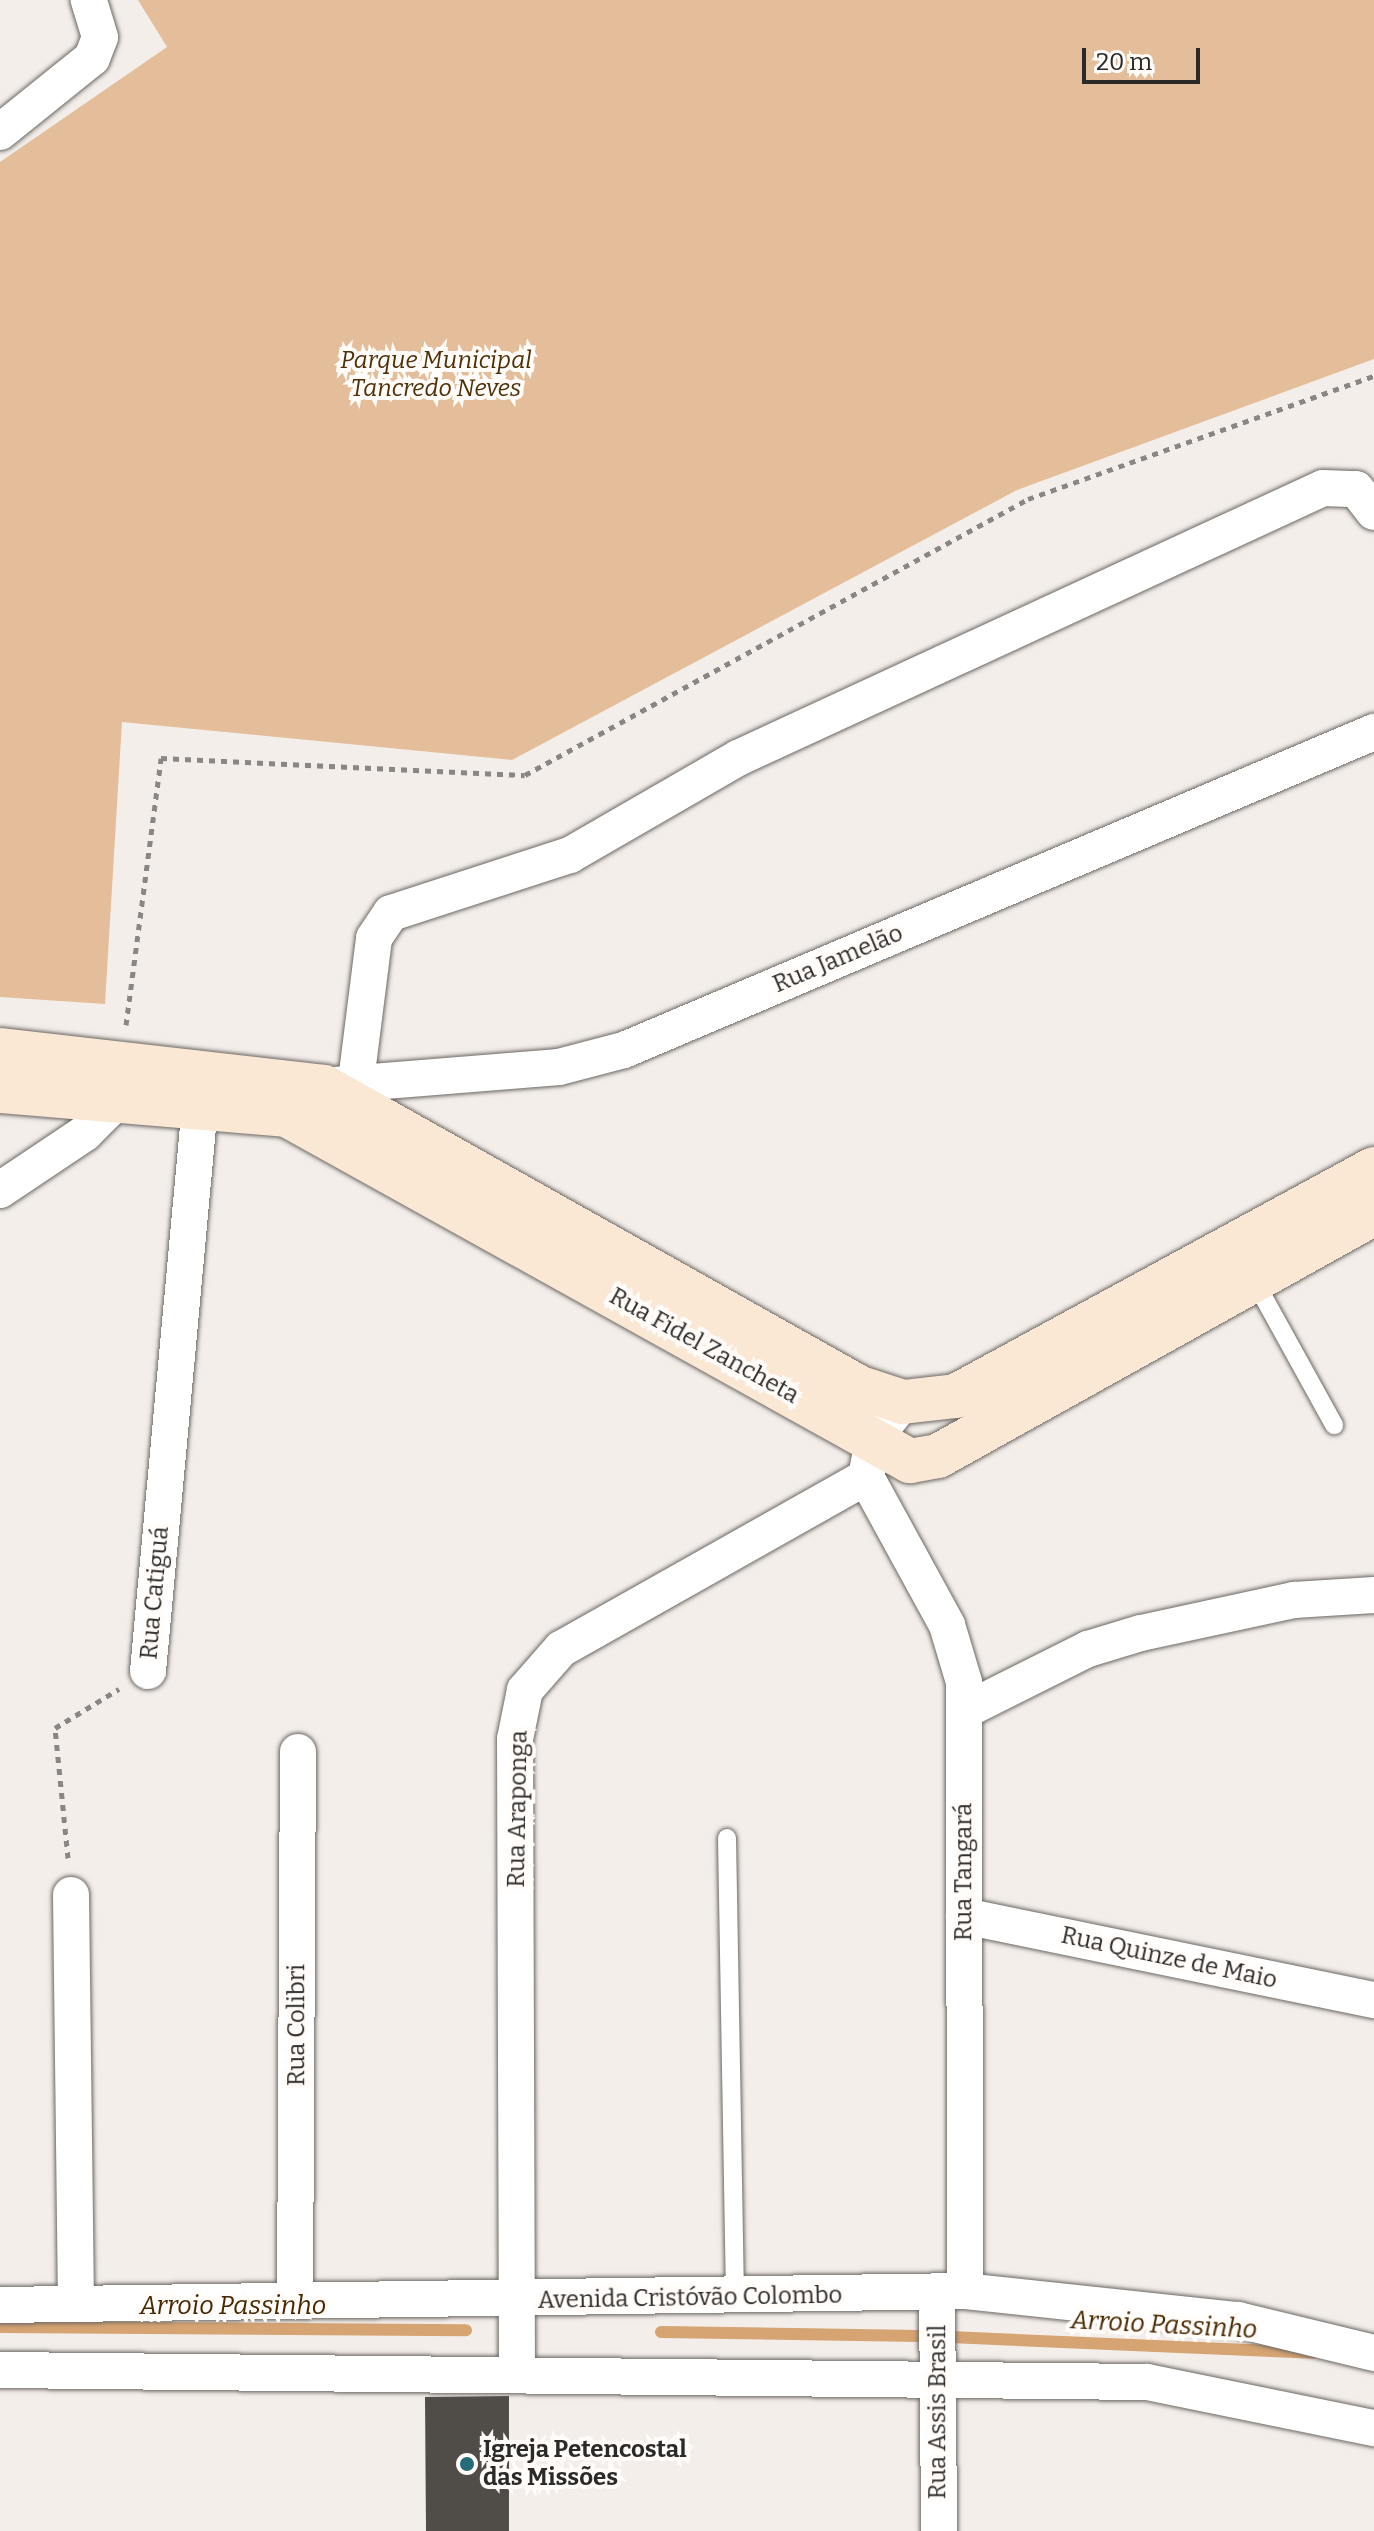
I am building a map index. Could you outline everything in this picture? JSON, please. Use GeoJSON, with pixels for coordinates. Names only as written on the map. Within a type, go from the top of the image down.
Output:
{"type":"FeatureCollection","features":[{"type":"Feature","properties":{"kind":"street"},"geometry":{"type":"LineString","coordinates":[[0,132],[75,78],[100,37],[89,0]]}},
{"type":"Feature","properties":{"kind":"street"},"geometry":{"type":"LineString","coordinates":[[287,1115],[340,1084],[374,938],[391,913],[570,855],[738,758],[1323,488],[1356,489],[1374,512]]}},
{"type":"Feature","properties":{"kind":"street","name":"Rua Jamelão"},"geometry":{"type":"LineString","coordinates":[[340,1084],[559,1067],[624,1050],[1374,732]]}},
{"type":"Feature","properties":{"kind":"street","name":"Rua Fidel Zancheta"},"geometry":{"type":"LineString","coordinates":[[0,1050],[118,1083]]}},
{"type":"Feature","properties":{"kind":"street"},"geometry":{"type":"LineString","coordinates":[[0,1190],[118,1083]]}},
{"type":"Feature","properties":{"kind":"street","name":"Rua Fidel Zancheta"},"geometry":{"type":"LineString","coordinates":[[0,1091],[118,1083],[201,1091],[340,1084],[860,1388],[903,1402],[956,1396],[1374,1169]]}},
{"type":"Feature","properties":{"kind":"street","name":"Rua Fidel Zancheta"},"geometry":{"type":"LineString","coordinates":[[201,1091],[287,1115],[870,1458],[910,1461],[938,1456],[1374,1213]]}},
{"type":"Feature","properties":{"kind":"street","name":"Rua Catiguá"},"geometry":{"type":"LineString","coordinates":[[148,1671],[201,1091]]}},
{"type":"Feature","properties":{"kind":"street","name":"Rua Araponga"},"geometry":{"type":"LineString","coordinates":[[517,2371],[515,1739],[525,1690],[561,1649],[870,1458],[903,1402]]}},
{"type":"Feature","properties":{"kind":"street","name":"Rua Tangará"},"geometry":{"type":"LineString","coordinates":[[870,1458],[947,1625],[964,1711],[964,1916],[951,2292]]}},
{"type":"Feature","properties":{"kind":"street"},"geometry":{"type":"LineString","coordinates":[[964,1711],[1088,1649],[1141,1633],[1294,1600],[1374,1595]]}},
{"type":"Feature","properties":{"kind":"street","name":"Rua Colibri"},"geometry":{"type":"LineString","coordinates":[[295,2298],[298,1752]]}},
{"type":"Feature","properties":{"kind":"street"},"geometry":{"type":"LineString","coordinates":[[71,1895],[76,2304]]}},
{"type":"Feature","properties":{"kind":"street","name":"Rua Quinze de Maio"},"geometry":{"type":"LineString","coordinates":[[964,1916],[1374,2000]]}},
{"type":"Feature","properties":{"kind":"street","name":"Avenida Cristóvão Colombo"},"geometry":{"type":"LineString","coordinates":[[0,2305],[295,2298],[517,2303],[951,2292],[1238,2320],[1374,2353]]}},
{"type":"Feature","properties":{"kind":"street","name":"Rua Assis Brasil"},"geometry":{"type":"LineString","coordinates":[[939,2531],[940,2378],[951,2292]]}},
{"type":"Feature","properties":{"kind":"street"},"geometry":{"type":"LineString","coordinates":[[0,2370],[517,2371],[1147,2382],[1374,2428]]}},
{"type":"Feature","properties":{"kind":"lane"},"geometry":{"type":"LineString","coordinates":[[1254,1280],[1334,1425]]}},
{"type":"Feature","properties":{"kind":"lane"},"geometry":{"type":"LineString","coordinates":[[727,1838],[735,2297]]}},
{"type":"Feature","properties":{"kind":"path"},"geometry":{"type":"LineString","coordinates":[[118,1083],[161,758],[525,775],[1028,499],[1374,376]]}},
{"type":"Feature","properties":{"kind":"path","name":"Rua Catiguá"},"geometry":{"type":"LineString","coordinates":[[71,1895],[55,1728],[148,1671]]}},
{"type":"Feature","properties":{"kind":"green space","name":"Parque Municipal Tancredo Neves"},"geometry":{"type":"Polygon","coordinates":[[[138,0],[1374,0],[1374,359],[1017,490],[512,760],[122,722],[105,1004],[0,997],[0,162],[167,47],[138,0]]]}},
{"type":"Feature","properties":{"kind":"building","name":"Igreja Petencostal das Missões"},"geometry":{"type":"Polygon","coordinates":[[[509,2396],[509,2531],[426,2531],[425,2397],[509,2396]]]}},
{"type":"Feature","properties":{"kind":"waterway","name":"Arroio Passinho"},"geometry":{"type":"LineString","coordinates":[[0,2327],[466,2330]]}},
{"type":"Feature","properties":{"kind":"waterway","name":"Arroio Passinho"},"geometry":{"type":"LineString","coordinates":[[661,2332],[919,2336]]}},
{"type":"Feature","properties":{"kind":"waterway","name":"Arroio Passinho"},"geometry":{"type":"LineString","coordinates":[[950,2337],[1313,2353]]}},
{"type":"Feature","properties":{"kind":"place","name":"Igreja Petencostal das Missões"},"geometry":{"type":"Point","coordinates":[467,2464]}}]}
